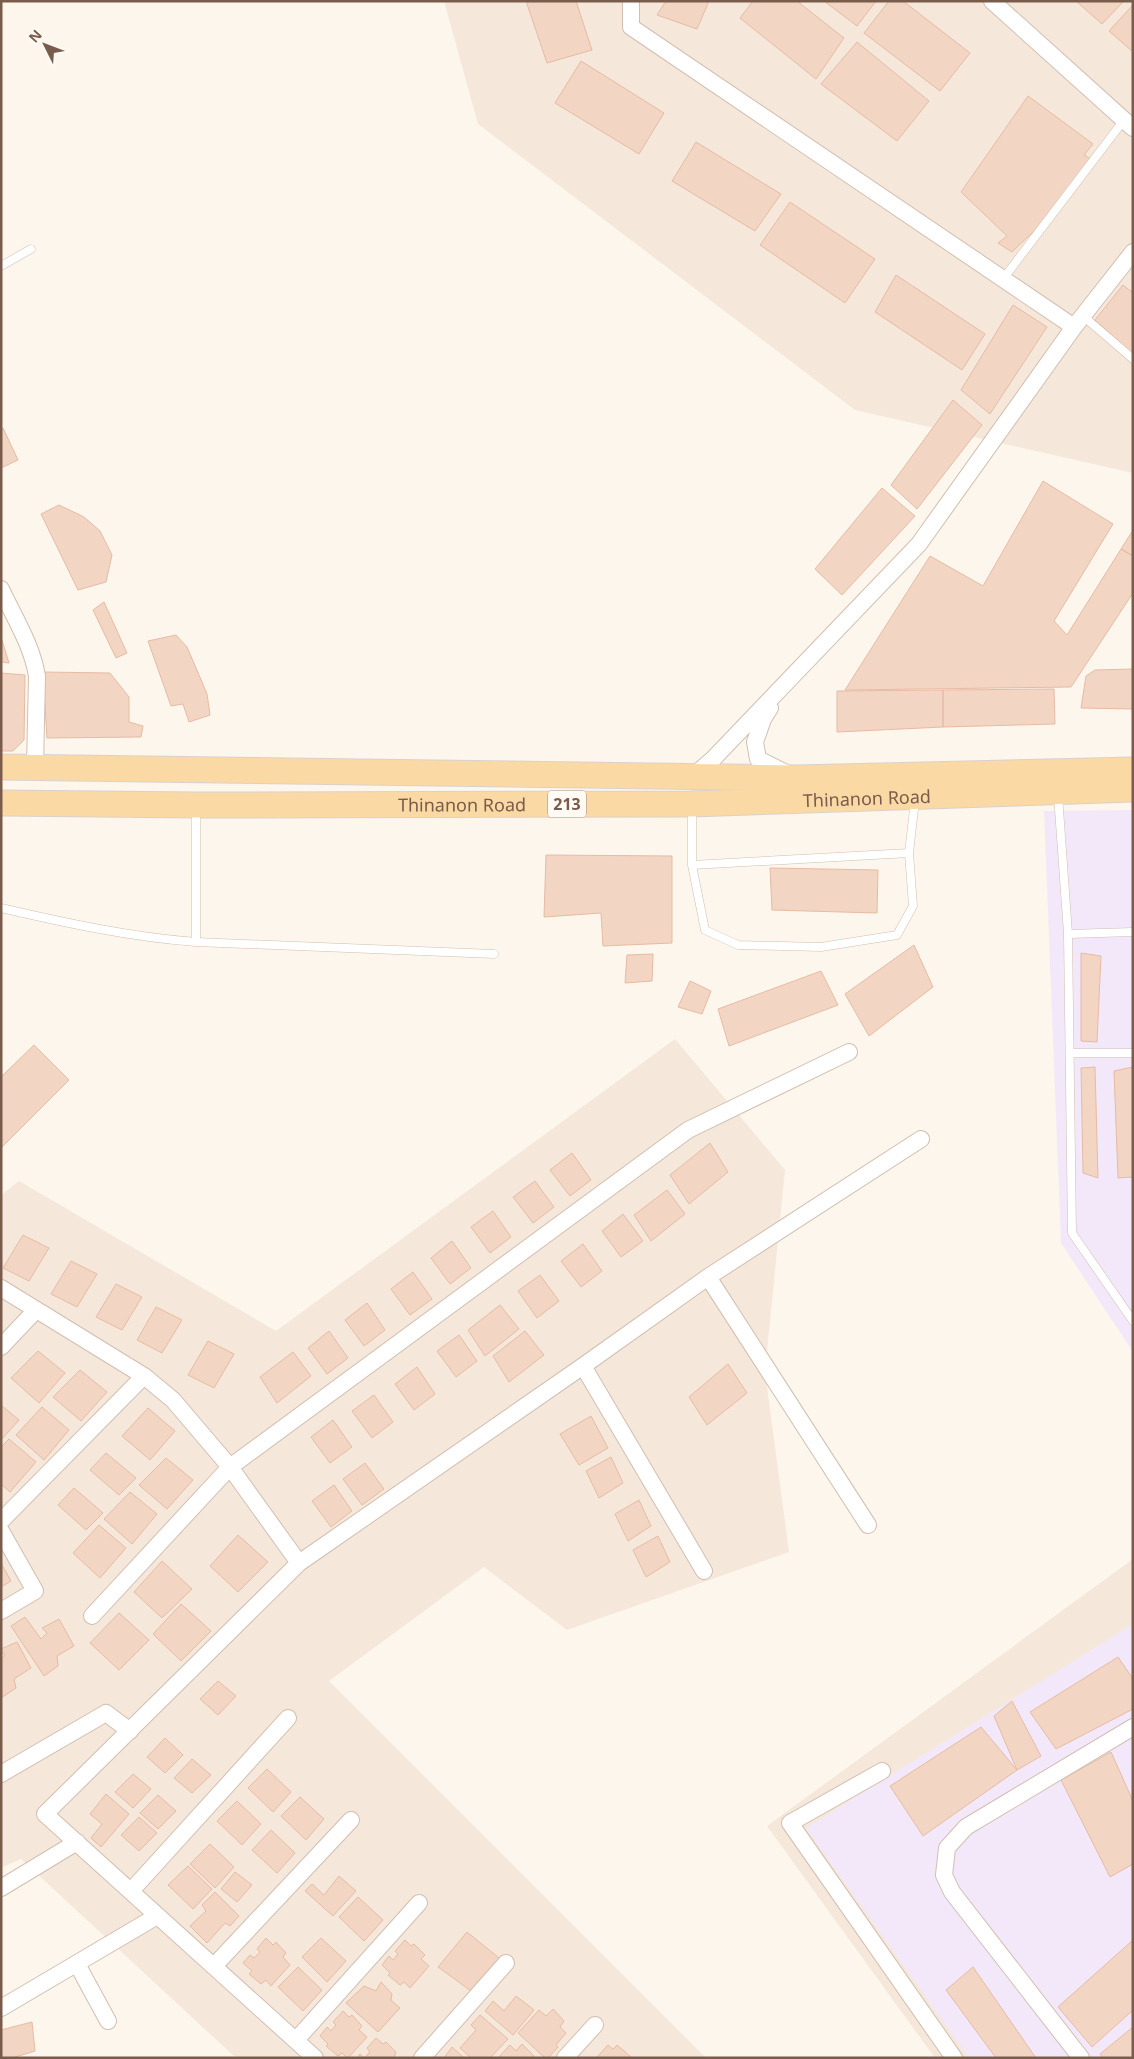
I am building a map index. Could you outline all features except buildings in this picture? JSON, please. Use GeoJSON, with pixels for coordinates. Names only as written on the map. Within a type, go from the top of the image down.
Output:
{"type":"FeatureCollection","features":[{"type":"Feature","properties":{"kind":"main road","name":"Thinanon Road"},"geometry":{"type":"LineString","coordinates":[[1,767],[692,778],[797,778],[1133,770]]}},
{"type":"Feature","properties":{"kind":"main road","name":"Thinanon Road"},"geometry":{"type":"LineString","coordinates":[[1,803],[196,805],[692,804],[1057,790],[1133,789]]}},
{"type":"Feature","properties":{"kind":"street"},"geometry":{"type":"LineString","coordinates":[[631,1],[631,27],[1003,279],[1078,322]]}},
{"type":"Feature","properties":{"kind":"street"},"geometry":{"type":"LineString","coordinates":[[992,1],[1128,124]]}},
{"type":"Feature","properties":{"kind":"street"},"geometry":{"type":"LineString","coordinates":[[692,778],[919,544],[1078,322],[1133,252]]}},
{"type":"Feature","properties":{"kind":"street"},"geometry":{"type":"LineString","coordinates":[[1,589],[30,650],[35,665],[37,676],[35,767]]}},
{"type":"Feature","properties":{"kind":"street"},"geometry":{"type":"LineString","coordinates":[[787,681],[763,719],[755,742],[758,759],[797,778]]}},
{"type":"Feature","properties":{"kind":"street"},"geometry":{"type":"LineString","coordinates":[[92,1616],[230,1467],[688,1130],[849,1052]]}},
{"type":"Feature","properties":{"kind":"street"},"geometry":{"type":"LineString","coordinates":[[315,2058],[45,1814],[299,1562],[583,1366],[708,1277],[920,1138]]}},
{"type":"Feature","properties":{"kind":"street"},"geometry":{"type":"LineString","coordinates":[[708,1277],[868,1525]]}},
{"type":"Feature","properties":{"kind":"street"},"geometry":{"type":"LineString","coordinates":[[1,1288],[144,1376],[173,1400],[230,1467],[299,1562]]}},
{"type":"Feature","properties":{"kind":"street"},"geometry":{"type":"LineString","coordinates":[[1,1347],[36,1310]]}},
{"type":"Feature","properties":{"kind":"street"},"geometry":{"type":"LineString","coordinates":[[583,1366],[704,1571]]}},
{"type":"Feature","properties":{"kind":"street"},"geometry":{"type":"LineString","coordinates":[[1,1521],[144,1376]]}},
{"type":"Feature","properties":{"kind":"street"},"geometry":{"type":"LineString","coordinates":[[1,1532],[35,1591],[1,1611]]}},
{"type":"Feature","properties":{"kind":"street"},"geometry":{"type":"LineString","coordinates":[[1,1774],[106,1713],[130,1731]]}},
{"type":"Feature","properties":{"kind":"street"},"geometry":{"type":"LineString","coordinates":[[132,1892],[288,1718]]}},
{"type":"Feature","properties":{"kind":"street"},"geometry":{"type":"LineString","coordinates":[[1081,2058],[952,1892],[944,1875],[947,1848],[966,1827],[1133,1727]]}},
{"type":"Feature","properties":{"kind":"street"},"geometry":{"type":"LineString","coordinates":[[882,1771],[790,1823],[954,2058]]}},
{"type":"Feature","properties":{"kind":"street"},"geometry":{"type":"LineString","coordinates":[[214,1966],[351,1820]]}},
{"type":"Feature","properties":{"kind":"street"},"geometry":{"type":"LineString","coordinates":[[1,1888],[77,1842]]}},
{"type":"Feature","properties":{"kind":"street"},"geometry":{"type":"LineString","coordinates":[[296,2040],[419,1903]]}},
{"type":"Feature","properties":{"kind":"street"},"geometry":{"type":"LineString","coordinates":[[1,2008],[157,1916]]}},
{"type":"Feature","properties":{"kind":"street"},"geometry":{"type":"LineString","coordinates":[[422,2058],[506,1963]]}},
{"type":"Feature","properties":{"kind":"street"},"geometry":{"type":"LineString","coordinates":[[76,1964],[108,2021]]}},
{"type":"Feature","properties":{"kind":"street"},"geometry":{"type":"LineString","coordinates":[[565,2058],[595,2026]]}},
{"type":"Feature","properties":{"kind":"lane"},"geometry":{"type":"LineString","coordinates":[[1003,279],[1128,124]]}},
{"type":"Feature","properties":{"kind":"lane"},"geometry":{"type":"LineString","coordinates":[[1,266],[31,249]]}},
{"type":"Feature","properties":{"kind":"lane"},"geometry":{"type":"LineString","coordinates":[[1078,322],[1133,359]]}},
{"type":"Feature","properties":{"kind":"lane"},"geometry":{"type":"LineString","coordinates":[[1057,790],[1068,934],[1072,1233],[1133,1321]]}},
{"type":"Feature","properties":{"kind":"lane"},"geometry":{"type":"LineString","coordinates":[[692,804],[692,866],[705,930],[738,945],[821,947],[897,935],[914,906],[909,853],[916,796]]}},
{"type":"Feature","properties":{"kind":"lane"},"geometry":{"type":"LineString","coordinates":[[196,805],[196,942]]}},
{"type":"Feature","properties":{"kind":"lane"},"geometry":{"type":"LineString","coordinates":[[692,866],[909,853]]}},
{"type":"Feature","properties":{"kind":"lane"},"geometry":{"type":"LineString","coordinates":[[1,908],[68,924],[137,936],[196,942],[494,954]]}},
{"type":"Feature","properties":{"kind":"lane"},"geometry":{"type":"LineString","coordinates":[[1068,934],[1133,932]]}},
{"type":"Feature","properties":{"kind":"lane"},"geometry":{"type":"LineString","coordinates":[[1070,1053],[1133,1053]]}},
{"type":"Feature","properties":{"kind":"shaded area"},"geometry":{"type":"Polygon","coordinates":[[[444,1],[1133,1],[1133,473],[855,410],[478,124],[444,1]]]}},
{"type":"Feature","properties":{"kind":"shaded area"},"geometry":{"type":"Polygon","coordinates":[[[1133,810],[1133,1352],[1061,1243],[1044,811],[1133,810]]]}},
{"type":"Feature","properties":{"kind":"shaded area"},"geometry":{"type":"Polygon","coordinates":[[[675,1039],[785,1170],[765,1372],[789,1552],[567,1630],[484,1567],[329,1681],[706,2058],[236,2058],[21,1859],[1,1868],[1,1195],[19,1181],[276,1331],[675,1039]]]}},
{"type":"Feature","properties":{"kind":"shaded area"},"geometry":{"type":"Polygon","coordinates":[[[1133,1559],[1133,2058],[935,2058],[767,1826],[1133,1559]]]}},
{"type":"Feature","properties":{"kind":"shaded area"},"geometry":{"type":"Polygon","coordinates":[[[1133,1624],[1133,2058],[969,2058],[806,1828],[1133,1624]]]}}]}
